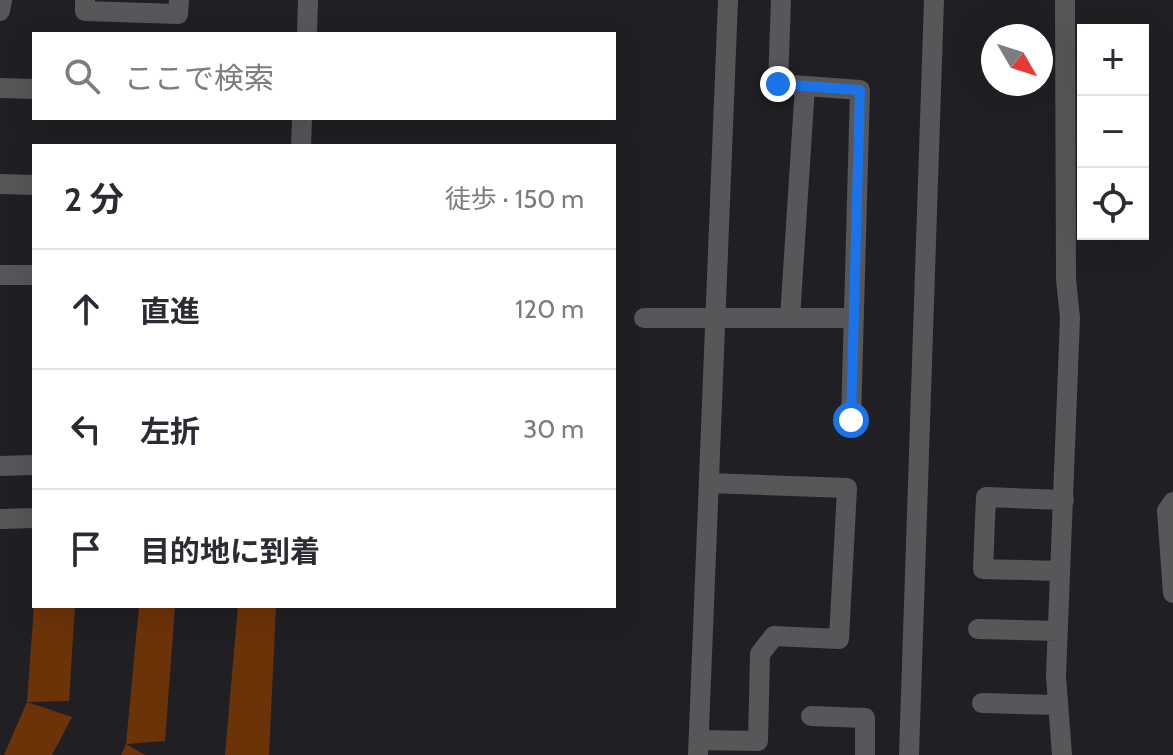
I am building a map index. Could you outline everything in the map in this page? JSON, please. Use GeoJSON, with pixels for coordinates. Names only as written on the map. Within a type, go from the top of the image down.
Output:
{"type":"FeatureCollection","features":[{"type":"Feature","properties":{"kind":"street"},"geometry":{"type":"LineString","coordinates":[[0,11],[2,0]]}},
{"type":"Feature","properties":{"kind":"street"},"geometry":{"type":"LineString","coordinates":[[85,0],[85,11],[178,14],[179,0]]}},
{"type":"Feature","properties":{"kind":"street"},"geometry":{"type":"LineString","coordinates":[[307,32],[308,0]]}},
{"type":"Feature","properties":{"kind":"street"},"geometry":{"type":"LineString","coordinates":[[709,483],[847,488],[839,639],[774,636],[760,654],[758,741],[698,748],[728,0]]}},
{"type":"Feature","properties":{"kind":"street"},"geometry":{"type":"LineString","coordinates":[[781,0],[778,84],[860,90],[851,420]]}},
{"type":"Feature","properties":{"kind":"street"},"geometry":{"type":"LineString","coordinates":[[909,755],[934,0]]}},
{"type":"Feature","properties":{"kind":"street"},"geometry":{"type":"LineString","coordinates":[[1062,755],[1056,676],[1070,318],[1066,279],[1065,0]]}},
{"type":"Feature","properties":{"kind":"street"},"geometry":{"type":"LineString","coordinates":[[790,318],[805,86]]}},
{"type":"Feature","properties":{"kind":"street"},"geometry":{"type":"LineString","coordinates":[[0,88],[32,89]]}},
{"type":"Feature","properties":{"kind":"street"},"geometry":{"type":"LineString","coordinates":[[301,144],[302,120]]}},
{"type":"Feature","properties":{"kind":"street"},"geometry":{"type":"LineString","coordinates":[[0,184],[32,185]]}},
{"type":"Feature","properties":{"kind":"street"},"geometry":{"type":"LineString","coordinates":[[0,275],[32,275]]}},
{"type":"Feature","properties":{"kind":"street"},"geometry":{"type":"LineString","coordinates":[[644,318],[854,318]]}},
{"type":"Feature","properties":{"kind":"street"},"geometry":{"type":"LineString","coordinates":[[0,466],[32,465]]}},
{"type":"Feature","properties":{"kind":"street"},"geometry":{"type":"LineString","coordinates":[[1060,571],[983,569],[986,497],[1064,500]]}},
{"type":"Feature","properties":{"kind":"street"},"geometry":{"type":"LineString","coordinates":[[1173,502],[1167,511],[1173,593]]}},
{"type":"Feature","properties":{"kind":"street"},"geometry":{"type":"LineString","coordinates":[[0,519],[32,518]]}},
{"type":"Feature","properties":{"kind":"street"},"geometry":{"type":"LineString","coordinates":[[978,629],[1058,631]]}},
{"type":"Feature","properties":{"kind":"street"},"geometry":{"type":"LineString","coordinates":[[982,703],[1058,705]]}},
{"type":"Feature","properties":{"kind":"street"},"geometry":{"type":"LineString","coordinates":[[811,716],[865,718],[865,755]]}},
{"type":"Feature","properties":{"kind":"building"},"geometry":{"type":"Polygon","coordinates":[[[34,608],[75,608],[69,701],[27,702],[34,608]]]}},
{"type":"Feature","properties":{"kind":"building"},"geometry":{"type":"Polygon","coordinates":[[[139,608],[175,608],[165,741],[126,744],[139,608]]]}},
{"type":"Feature","properties":{"kind":"building"},"geometry":{"type":"Polygon","coordinates":[[[238,608],[276,608],[269,755],[225,755],[238,608]]]}},
{"type":"Feature","properties":{"kind":"building"},"geometry":{"type":"Polygon","coordinates":[[[27,702],[72,717],[52,755],[4,755],[27,702]]]}},
{"type":"Feature","properties":{"kind":"building"},"geometry":{"type":"Polygon","coordinates":[[[126,744],[145,755],[121,755],[126,744]]]}},
{"type":"Feature","properties":{"kind":"route"},"geometry":{"type":"LineString","coordinates":[[778,84],[860,90],[851,420]]}}]}
